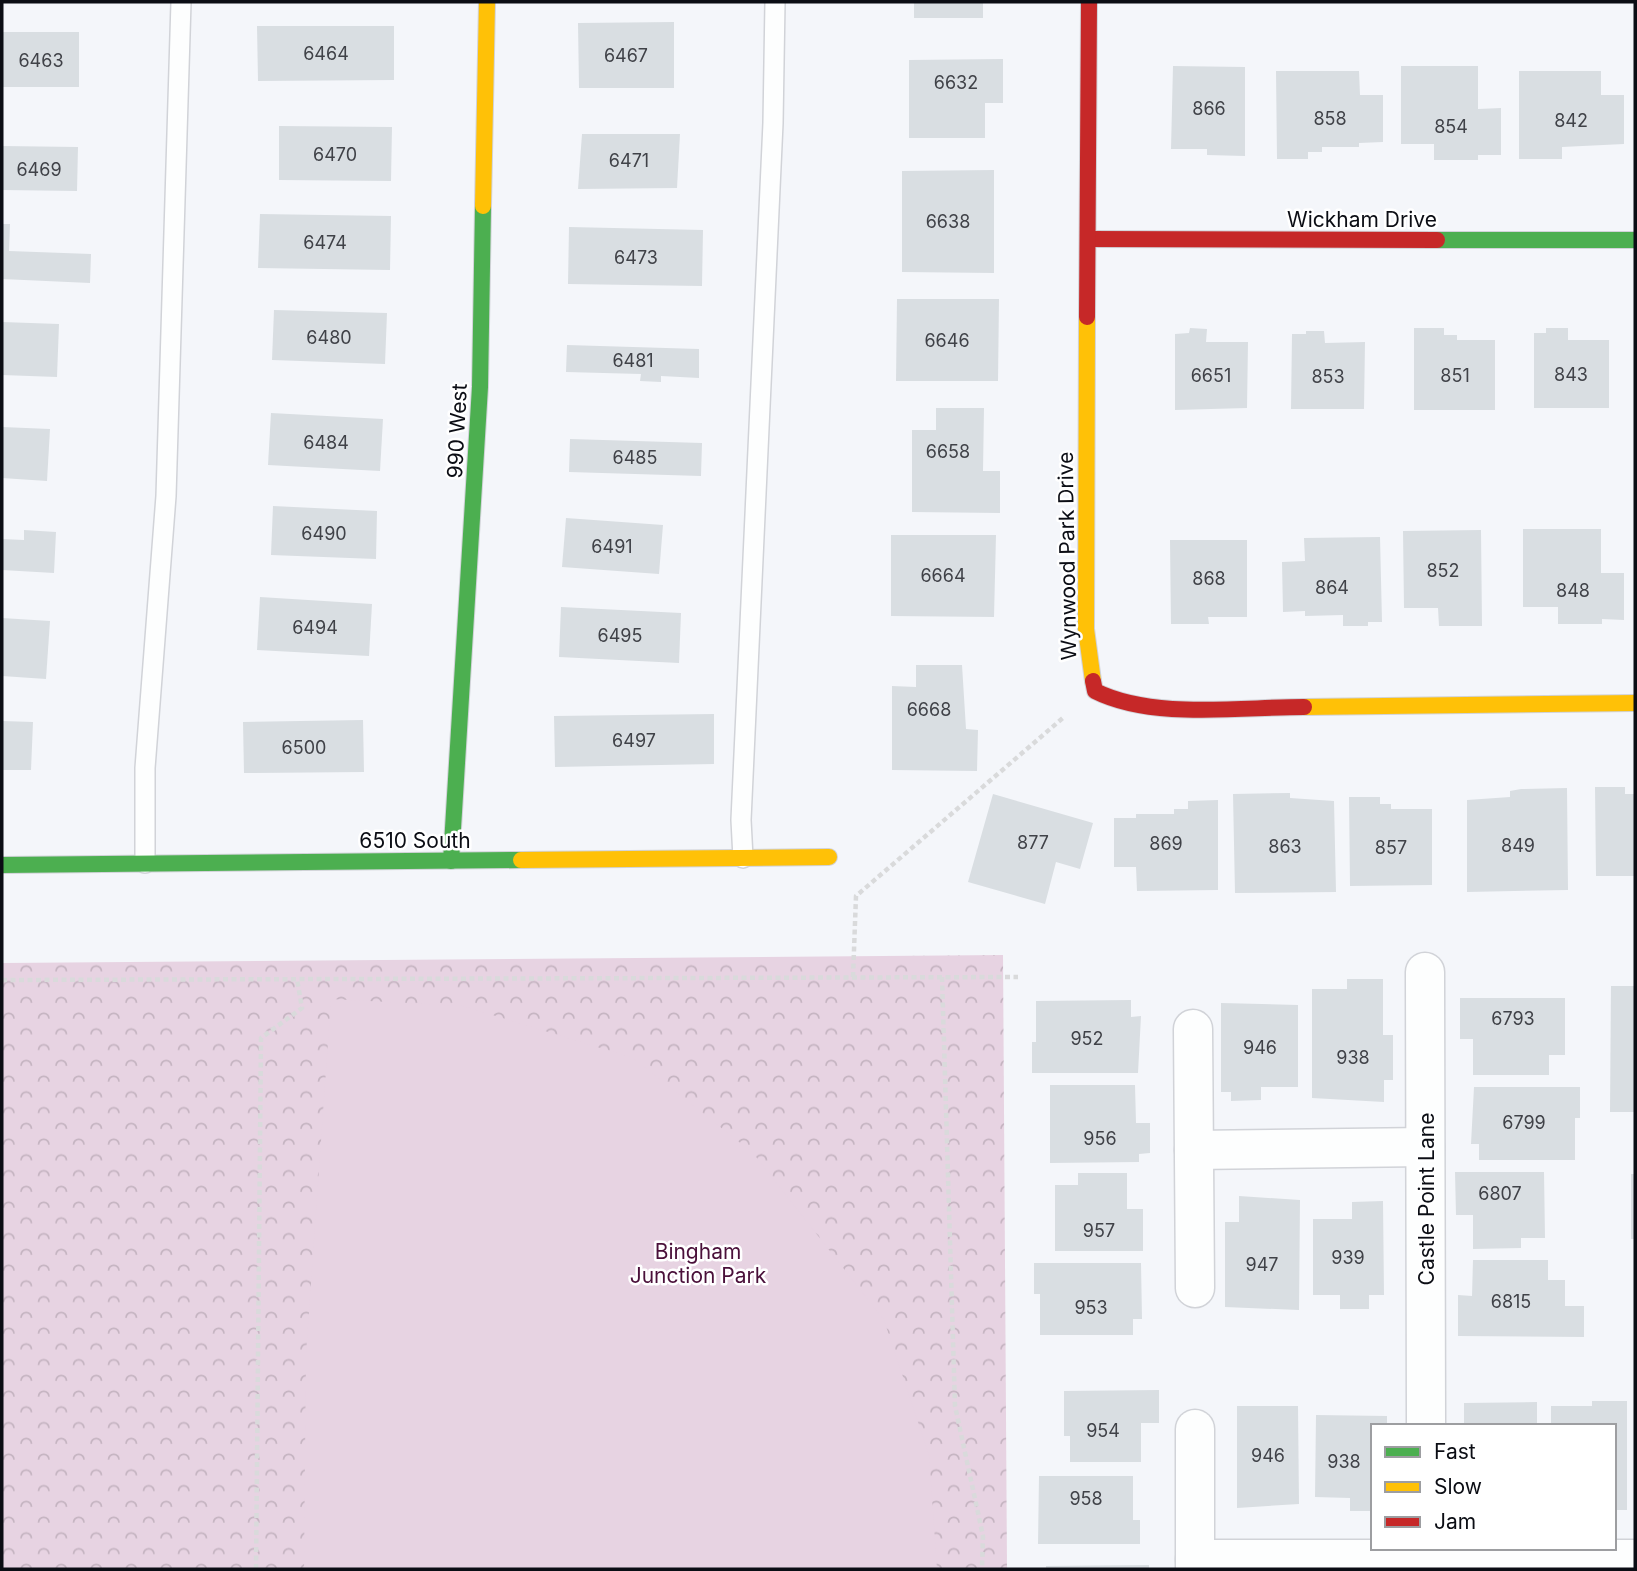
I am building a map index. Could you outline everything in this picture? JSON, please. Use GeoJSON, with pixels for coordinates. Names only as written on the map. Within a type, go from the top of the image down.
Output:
{"type":"FeatureCollection","features":[{"type":"Feature","properties":{"kind":"street","name":"990 West"},"geometry":{"type":"LineString","coordinates":[[450,861],[480,387],[487,2]]}},
{"type":"Feature","properties":{"kind":"street","name":"Wynwood Park Drive"},"geometry":{"type":"LineString","coordinates":[[1089,2],[1086,629],[1095,691]]}},
{"type":"Feature","properties":{"kind":"street","name":"Wickham Drive"},"geometry":{"type":"LineString","coordinates":[[1088,239],[1635,240]]}},
{"type":"Feature","properties":{"kind":"street"},"geometry":{"type":"LineString","coordinates":[[1095,691],[1116,702],[1165,708],[1635,703]]}},
{"type":"Feature","properties":{"kind":"street","name":"6510 South"},"geometry":{"type":"LineString","coordinates":[[2,864],[829,857]]}},
{"type":"Feature","properties":{"kind":"street","name":"Castle Point Lane"},"geometry":{"type":"LineString","coordinates":[[1425,972],[1426,1424]]}},
{"type":"Feature","properties":{"kind":"street"},"geometry":{"type":"LineString","coordinates":[[1194,1029],[1195,1288]]}},
{"type":"Feature","properties":{"kind":"street"},"geometry":{"type":"LineString","coordinates":[[1194,1150],[1425,1147]]}},
{"type":"Feature","properties":{"kind":"street"},"geometry":{"type":"LineString","coordinates":[[1195,1429],[1195,1564],[1426,1554],[1635,1559]]}},
{"type":"Feature","properties":{"kind":"lane"},"geometry":{"type":"LineString","coordinates":[[145,863],[145,768],[166,496],[181,2]]}},
{"type":"Feature","properties":{"kind":"lane"},"geometry":{"type":"LineString","coordinates":[[743,858],[740,820],[773,123],[775,2]]}},
{"type":"Feature","properties":{"kind":"path"},"geometry":{"type":"LineString","coordinates":[[853,977],[856,896],[1095,691]]}},
{"type":"Feature","properties":{"kind":"path"},"geometry":{"type":"LineString","coordinates":[[942,977],[955,1406],[983,1536],[982,1569]]}},
{"type":"Feature","properties":{"kind":"path"},"geometry":{"type":"LineString","coordinates":[[2,980],[1018,977]]}},
{"type":"Feature","properties":{"kind":"path"},"geometry":{"type":"LineString","coordinates":[[256,1569],[261,1038],[302,1008],[297,979]]}},
{"type":"Feature","properties":{"kind":"green space","name":"Bingham Junction Park"},"geometry":{"type":"Polygon","coordinates":[[[1003,955],[1007,1569],[2,1569],[2,963],[1003,955]]]}},
{"type":"Feature","properties":{"kind":"green space"},"geometry":{"type":"Polygon","coordinates":[[[331,999],[463,1006],[633,1058],[753,1153],[884,1320],[929,1455],[937,1569],[304,1569],[306,1354],[331,999]]]}},
{"type":"Feature","properties":{"kind":"building"},"geometry":{"type":"Polygon","coordinates":[[[914,2],[983,2],[983,18],[914,18],[914,2]]]}},
{"type":"Feature","properties":{"kind":"building"},"geometry":{"type":"Polygon","coordinates":[[[674,22],[674,88],[579,88],[578,23],[674,22]]]}},
{"type":"Feature","properties":{"kind":"building"},"geometry":{"type":"Polygon","coordinates":[[[257,26],[394,26],[394,80],[258,81],[257,26]]]}},
{"type":"Feature","properties":{"kind":"building"},"geometry":{"type":"Polygon","coordinates":[[[2,32],[79,32],[79,87],[2,87],[2,32]]]}},
{"type":"Feature","properties":{"kind":"building"},"geometry":{"type":"Polygon","coordinates":[[[1003,59],[1003,103],[985,103],[985,138],[909,138],[909,60],[1003,59]]]}},
{"type":"Feature","properties":{"kind":"building"},"geometry":{"type":"Polygon","coordinates":[[[1173,66],[1245,67],[1245,156],[1207,155],[1207,149],[1171,149],[1173,66]]]}},
{"type":"Feature","properties":{"kind":"building"},"geometry":{"type":"Polygon","coordinates":[[[1401,66],[1478,66],[1478,109],[1501,108],[1501,155],[1478,155],[1478,160],[1434,160],[1434,144],[1401,144],[1401,66]]]}},
{"type":"Feature","properties":{"kind":"building"},"geometry":{"type":"Polygon","coordinates":[[[1276,71],[1359,71],[1360,95],[1383,95],[1383,142],[1359,143],[1359,147],[1322,147],[1322,152],[1308,152],[1308,159],[1277,159],[1276,71]]]}},
{"type":"Feature","properties":{"kind":"building"},"geometry":{"type":"Polygon","coordinates":[[[1519,71],[1601,71],[1601,95],[1624,95],[1624,144],[1562,147],[1562,159],[1519,159],[1519,71]]]}},
{"type":"Feature","properties":{"kind":"building"},"geometry":{"type":"Polygon","coordinates":[[[279,126],[392,127],[391,181],[279,180],[279,126]]]}},
{"type":"Feature","properties":{"kind":"building"},"geometry":{"type":"Polygon","coordinates":[[[582,134],[680,134],[677,188],[578,189],[582,134]]]}},
{"type":"Feature","properties":{"kind":"building"},"geometry":{"type":"Polygon","coordinates":[[[2,146],[78,147],[77,191],[2,190],[2,146]]]}},
{"type":"Feature","properties":{"kind":"building"},"geometry":{"type":"Polygon","coordinates":[[[994,170],[994,273],[902,272],[902,171],[994,170]]]}},
{"type":"Feature","properties":{"kind":"building"},"geometry":{"type":"Polygon","coordinates":[[[260,214],[391,216],[390,270],[258,268],[260,214]]]}},
{"type":"Feature","properties":{"kind":"building"},"geometry":{"type":"Polygon","coordinates":[[[2,224],[10,224],[9,251],[91,254],[90,283],[2,279],[2,224]]]}},
{"type":"Feature","properties":{"kind":"building"},"geometry":{"type":"Polygon","coordinates":[[[569,227],[703,230],[702,286],[568,284],[569,227]]]}},
{"type":"Feature","properties":{"kind":"building"},"geometry":{"type":"Polygon","coordinates":[[[897,299],[999,299],[998,381],[896,381],[897,299]]]}},
{"type":"Feature","properties":{"kind":"building"},"geometry":{"type":"Polygon","coordinates":[[[274,310],[387,313],[385,364],[272,360],[274,310]]]}},
{"type":"Feature","properties":{"kind":"building"},"geometry":{"type":"Polygon","coordinates":[[[2,322],[59,324],[57,377],[2,375],[2,322]]]}},
{"type":"Feature","properties":{"kind":"building"},"geometry":{"type":"Polygon","coordinates":[[[1190,328],[1207,329],[1206,342],[1248,342],[1247,408],[1175,410],[1175,334],[1189,333],[1190,328]]]}},
{"type":"Feature","properties":{"kind":"building"},"geometry":{"type":"Polygon","coordinates":[[[1414,328],[1444,328],[1444,335],[1457,335],[1457,340],[1495,340],[1495,410],[1414,410],[1414,328]]]}},
{"type":"Feature","properties":{"kind":"building"},"geometry":{"type":"Polygon","coordinates":[[[1546,328],[1568,328],[1568,340],[1609,340],[1609,408],[1534,408],[1534,333],[1546,333],[1546,328]]]}},
{"type":"Feature","properties":{"kind":"building"},"geometry":{"type":"Polygon","coordinates":[[[1306,331],[1324,331],[1325,343],[1365,342],[1364,409],[1291,409],[1292,334],[1306,334],[1306,331]]]}},
{"type":"Feature","properties":{"kind":"building"},"geometry":{"type":"Polygon","coordinates":[[[567,345],[699,349],[699,378],[661,376],[661,382],[640,381],[641,374],[566,372],[567,345]]]}},
{"type":"Feature","properties":{"kind":"building"},"geometry":{"type":"Polygon","coordinates":[[[936,408],[984,408],[983,471],[1000,471],[1000,513],[912,512],[912,430],[936,430],[936,408]]]}},
{"type":"Feature","properties":{"kind":"building"},"geometry":{"type":"Polygon","coordinates":[[[271,413],[383,419],[380,471],[268,465],[271,413]]]}},
{"type":"Feature","properties":{"kind":"building"},"geometry":{"type":"Polygon","coordinates":[[[2,427],[50,429],[47,481],[2,478],[2,427]]]}},
{"type":"Feature","properties":{"kind":"building"},"geometry":{"type":"Polygon","coordinates":[[[570,439],[702,443],[701,476],[569,472],[570,439]]]}},
{"type":"Feature","properties":{"kind":"building"},"geometry":{"type":"Polygon","coordinates":[[[273,506],[377,511],[376,559],[271,555],[273,506]]]}},
{"type":"Feature","properties":{"kind":"building"},"geometry":{"type":"Polygon","coordinates":[[[566,518],[663,525],[659,574],[562,567],[566,518]]]}},
{"type":"Feature","properties":{"kind":"building"},"geometry":{"type":"Polygon","coordinates":[[[1523,529],[1601,529],[1601,573],[1624,573],[1624,620],[1602,619],[1602,624],[1558,624],[1558,607],[1523,607],[1523,529]]]}},
{"type":"Feature","properties":{"kind":"building"},"geometry":{"type":"Polygon","coordinates":[[[24,530],[56,532],[54,573],[2,570],[2,539],[24,540],[24,530]]]}},
{"type":"Feature","properties":{"kind":"building"},"geometry":{"type":"Polygon","coordinates":[[[1481,530],[1482,626],[1439,626],[1438,608],[1404,608],[1403,531],[1481,530]]]}},
{"type":"Feature","properties":{"kind":"building"},"geometry":{"type":"Polygon","coordinates":[[[891,535],[996,535],[994,617],[891,616],[891,535]]]}},
{"type":"Feature","properties":{"kind":"building"},"geometry":{"type":"Polygon","coordinates":[[[1380,537],[1382,622],[1368,622],[1368,626],[1343,626],[1343,615],[1305,616],[1305,611],[1283,612],[1282,562],[1305,561],[1304,538],[1380,537]]]}},
{"type":"Feature","properties":{"kind":"building"},"geometry":{"type":"Polygon","coordinates":[[[1170,540],[1247,540],[1247,617],[1208,617],[1209,624],[1171,624],[1170,540]]]}},
{"type":"Feature","properties":{"kind":"building"},"geometry":{"type":"Polygon","coordinates":[[[260,597],[372,604],[369,656],[257,650],[260,597]]]}},
{"type":"Feature","properties":{"kind":"building"},"geometry":{"type":"Polygon","coordinates":[[[561,607],[681,613],[679,663],[559,657],[561,607]]]}},
{"type":"Feature","properties":{"kind":"building"},"geometry":{"type":"Polygon","coordinates":[[[2,618],[50,621],[46,679],[2,676],[2,618]]]}},
{"type":"Feature","properties":{"kind":"building"},"geometry":{"type":"Polygon","coordinates":[[[916,665],[962,665],[966,729],[978,730],[977,771],[892,770],[892,686],[916,687],[916,665]]]}},
{"type":"Feature","properties":{"kind":"building"},"geometry":{"type":"Polygon","coordinates":[[[714,714],[714,764],[555,767],[554,716],[714,714]]]}},
{"type":"Feature","properties":{"kind":"building"},"geometry":{"type":"Polygon","coordinates":[[[363,720],[364,772],[244,773],[243,722],[363,720]]]}},
{"type":"Feature","properties":{"kind":"building"},"geometry":{"type":"Polygon","coordinates":[[[2,721],[33,722],[31,770],[2,770],[2,721]]]}},
{"type":"Feature","properties":{"kind":"building"},"geometry":{"type":"Polygon","coordinates":[[[1595,787],[1625,787],[1625,794],[1635,794],[1635,876],[1596,876],[1595,787]]]}},
{"type":"Feature","properties":{"kind":"building"},"geometry":{"type":"Polygon","coordinates":[[[1567,788],[1568,890],[1467,892],[1467,800],[1510,797],[1510,791],[1521,789],[1567,788]]]}},
{"type":"Feature","properties":{"kind":"building"},"geometry":{"type":"Polygon","coordinates":[[[1290,793],[1290,798],[1334,801],[1336,892],[1235,893],[1233,794],[1290,793]]]}},
{"type":"Feature","properties":{"kind":"building"},"geometry":{"type":"Polygon","coordinates":[[[993,794],[1093,823],[1080,869],[1056,862],[1045,904],[968,882],[993,794]]]}},
{"type":"Feature","properties":{"kind":"building"},"geometry":{"type":"Polygon","coordinates":[[[1349,797],[1380,797],[1380,804],[1391,804],[1391,809],[1432,809],[1432,885],[1350,886],[1349,797]]]}},
{"type":"Feature","properties":{"kind":"building"},"geometry":{"type":"Polygon","coordinates":[[[1218,800],[1218,890],[1137,891],[1136,867],[1114,867],[1114,818],[1136,818],[1136,814],[1174,814],[1174,809],[1188,809],[1188,801],[1218,800]]]}},
{"type":"Feature","properties":{"kind":"building"},"geometry":{"type":"Polygon","coordinates":[[[1347,979],[1383,979],[1383,1035],[1393,1035],[1393,1080],[1384,1080],[1384,1102],[1312,1098],[1312,989],[1347,989],[1347,979]]]}},
{"type":"Feature","properties":{"kind":"building"},"geometry":{"type":"Polygon","coordinates":[[[1611,986],[1635,986],[1635,1112],[1610,1112],[1611,986]]]}},
{"type":"Feature","properties":{"kind":"building"},"geometry":{"type":"Polygon","coordinates":[[[1460,998],[1565,998],[1565,1055],[1549,1055],[1549,1075],[1473,1075],[1473,1039],[1460,1039],[1460,998]]]}},
{"type":"Feature","properties":{"kind":"building"},"geometry":{"type":"Polygon","coordinates":[[[1131,1000],[1131,1017],[1141,1016],[1138,1073],[1032,1073],[1032,1042],[1036,1042],[1036,1001],[1131,1000]]]}},
{"type":"Feature","properties":{"kind":"building"},"geometry":{"type":"Polygon","coordinates":[[[1221,1003],[1298,1005],[1298,1087],[1261,1087],[1261,1100],[1231,1101],[1231,1092],[1221,1092],[1221,1003]]]}},
{"type":"Feature","properties":{"kind":"building"},"geometry":{"type":"Polygon","coordinates":[[[1050,1085],[1135,1085],[1136,1123],[1150,1123],[1150,1153],[1139,1154],[1139,1162],[1050,1163],[1050,1085]]]}},
{"type":"Feature","properties":{"kind":"building"},"geometry":{"type":"Polygon","coordinates":[[[1474,1087],[1580,1087],[1580,1118],[1575,1118],[1575,1160],[1479,1160],[1479,1144],[1471,1144],[1474,1087]]]}},
{"type":"Feature","properties":{"kind":"building"},"geometry":{"type":"Polygon","coordinates":[[[1455,1172],[1544,1172],[1545,1238],[1521,1238],[1521,1248],[1473,1249],[1473,1215],[1456,1215],[1455,1172]]]}},
{"type":"Feature","properties":{"kind":"building"},"geometry":{"type":"Polygon","coordinates":[[[1078,1173],[1127,1173],[1127,1209],[1143,1209],[1143,1251],[1055,1251],[1055,1185],[1078,1185],[1078,1173]]]}},
{"type":"Feature","properties":{"kind":"building"},"geometry":{"type":"Polygon","coordinates":[[[1631,1174],[1635,1174],[1635,1239],[1631,1239],[1631,1174]]]}},
{"type":"Feature","properties":{"kind":"building"},"geometry":{"type":"Polygon","coordinates":[[[1239,1196],[1300,1200],[1299,1310],[1225,1307],[1225,1222],[1239,1222],[1239,1196]]]}},
{"type":"Feature","properties":{"kind":"building"},"geometry":{"type":"Polygon","coordinates":[[[1383,1201],[1384,1295],[1369,1295],[1369,1309],[1340,1309],[1340,1295],[1313,1295],[1313,1219],[1352,1219],[1352,1202],[1383,1201]]]}},
{"type":"Feature","properties":{"kind":"building"},"geometry":{"type":"Polygon","coordinates":[[[1473,1260],[1548,1260],[1548,1280],[1565,1280],[1565,1306],[1584,1306],[1584,1337],[1458,1336],[1458,1295],[1472,1296],[1473,1260]]]}},
{"type":"Feature","properties":{"kind":"building"},"geometry":{"type":"Polygon","coordinates":[[[1034,1263],[1141,1263],[1142,1319],[1133,1319],[1133,1335],[1040,1335],[1040,1294],[1034,1294],[1034,1263]]]}},
{"type":"Feature","properties":{"kind":"building"},"geometry":{"type":"Polygon","coordinates":[[[1159,1390],[1159,1423],[1141,1423],[1141,1462],[1070,1462],[1070,1436],[1064,1436],[1064,1391],[1159,1390]]]}},
{"type":"Feature","properties":{"kind":"building"},"geometry":{"type":"Polygon","coordinates":[[[1592,1401],[1627,1401],[1627,1510],[1616,1510],[1616,1424],[1551,1424],[1551,1406],[1592,1406],[1592,1401]]]}},
{"type":"Feature","properties":{"kind":"building"},"geometry":{"type":"Polygon","coordinates":[[[1537,1402],[1537,1424],[1464,1424],[1464,1403],[1537,1402]]]}},
{"type":"Feature","properties":{"kind":"building"},"geometry":{"type":"Polygon","coordinates":[[[1237,1406],[1298,1406],[1299,1504],[1237,1508],[1237,1406]]]}},
{"type":"Feature","properties":{"kind":"building"},"geometry":{"type":"Polygon","coordinates":[[[1316,1415],[1387,1416],[1387,1424],[1371,1424],[1370,1511],[1350,1511],[1350,1498],[1315,1497],[1316,1415]]]}},
{"type":"Feature","properties":{"kind":"building"},"geometry":{"type":"Polygon","coordinates":[[[1039,1476],[1133,1476],[1133,1520],[1140,1520],[1140,1544],[1038,1544],[1039,1476]]]}},
{"type":"Feature","properties":{"kind":"building"},"geometry":{"type":"Polygon","coordinates":[[[1149,1565],[1149,1569],[1046,1569],[1046,1566],[1149,1565]]]}},
{"type":"Feature","properties":{"kind":"traffic: fast"},"geometry":{"type":"LineString","coordinates":[[451,861],[480,387],[483,206]]}},
{"type":"Feature","properties":{"kind":"traffic: fast"},"geometry":{"type":"LineString","coordinates":[[1437,240],[1635,240]]}},
{"type":"Feature","properties":{"kind":"traffic: fast"},"geometry":{"type":"LineString","coordinates":[[2,865],[521,860]]}},
{"type":"Feature","properties":{"kind":"traffic: slow"},"geometry":{"type":"LineString","coordinates":[[483,206],[487,2]]}},
{"type":"Feature","properties":{"kind":"traffic: slow"},"geometry":{"type":"LineString","coordinates":[[1087,317],[1086,629],[1093,681]]}},
{"type":"Feature","properties":{"kind":"traffic: slow"},"geometry":{"type":"LineString","coordinates":[[1304,707],[1635,703]]}},
{"type":"Feature","properties":{"kind":"traffic: slow"},"geometry":{"type":"LineString","coordinates":[[521,860],[829,857]]}},
{"type":"Feature","properties":{"kind":"traffic: jam"},"geometry":{"type":"LineString","coordinates":[[1087,317],[1089,2]]}},
{"type":"Feature","properties":{"kind":"traffic: jam"},"geometry":{"type":"LineString","coordinates":[[1088,239],[1437,240]]}},
{"type":"Feature","properties":{"kind":"traffic: jam"},"geometry":{"type":"LineString","coordinates":[[1093,681],[1095,691],[1143,706],[1197,710],[1304,707]]}}]}
